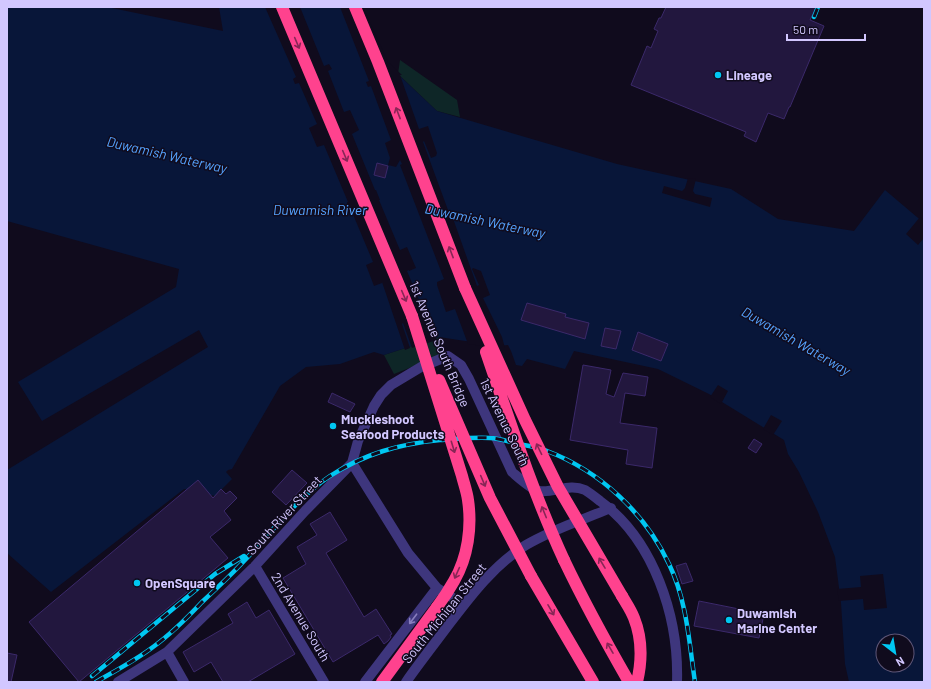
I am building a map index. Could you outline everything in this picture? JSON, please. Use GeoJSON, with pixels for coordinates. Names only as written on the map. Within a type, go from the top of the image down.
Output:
{"type":"FeatureCollection","features":[{"type":"Feature","properties":{"kind":"highway","name":"1st Avenue South Bridge"},"geometry":{"type":"LineString","coordinates":[[282,7],[490,498],[549,607],[593,682]]}},
{"type":"Feature","properties":{"kind":"highway"},"geometry":{"type":"LineString","coordinates":[[355,7],[378,62],[465,288],[525,464],[557,545],[583,600],[629,682]]}},
{"type":"Feature","properties":{"kind":"highway"},"geometry":{"type":"LineString","coordinates":[[465,288],[522,413],[558,487],[634,618],[639,634],[641,657],[637,682]]}},
{"type":"Feature","properties":{"kind":"highway"},"geometry":{"type":"LineString","coordinates":[[382,682],[437,607],[454,580],[466,551],[470,520],[468,499],[462,476],[412,316]]}},
{"type":"Feature","properties":{"kind":"street","name":"South River Street"},"geometry":{"type":"LineString","coordinates":[[118,682],[167,652],[255,566],[305,511],[352,463],[358,441],[374,406],[381,395],[391,386],[422,367],[448,356]]}},
{"type":"Feature","properties":{"kind":"street","name":"1st Avenue South"},"geometry":{"type":"LineString","coordinates":[[448,356],[461,365],[469,379],[512,472],[523,482],[538,491],[550,491],[569,487],[586,490],[611,508],[637,541],[648,558],[668,604],[676,653],[677,682]]}},
{"type":"Feature","properties":{"kind":"street"},"geometry":{"type":"LineString","coordinates":[[352,463],[416,564],[437,588],[464,605]]}},
{"type":"Feature","properties":{"kind":"street","name":"South Michigan Street"},"geometry":{"type":"LineString","coordinates":[[406,682],[464,605],[486,578],[502,562],[525,546],[550,532],[611,508]]}},
{"type":"Feature","properties":{"kind":"street","name":"2nd Avenue South"},"geometry":{"type":"LineString","coordinates":[[255,566],[324,682]]}},
{"type":"Feature","properties":{"kind":"street","name":"South Michigan Street"},"geometry":{"type":"LineString","coordinates":[[365,682],[437,588]]}},
{"type":"Feature","properties":{"kind":"street"},"geometry":{"type":"LineString","coordinates":[[167,652],[184,682]]}},
{"type":"Feature","properties":{"kind":"green space"},"geometry":{"type":"Polygon","coordinates":[[[400,60],[457,100],[460,117],[437,111],[398,74],[400,60]]]}},
{"type":"Feature","properties":{"kind":"green space"},"geometry":{"type":"Polygon","coordinates":[[[439,337],[445,354],[394,374],[384,355],[439,337]]]}},
{"type":"Feature","properties":{"kind":"water","name":"Duwamish River"},"geometry":{"type":"Polygon","coordinates":[[[7,7],[107,7],[223,31],[219,7],[361,7],[386,63],[437,111],[617,164],[731,189],[778,219],[854,231],[885,190],[924,223],[924,682],[849,682],[845,664],[841,603],[835,557],[818,512],[799,472],[788,454],[784,440],[709,394],[658,369],[574,351],[565,369],[527,359],[522,366],[516,365],[508,345],[498,346],[439,337],[384,355],[374,352],[340,364],[306,367],[280,386],[232,469],[226,472],[232,479],[215,496],[184,489],[51,592],[7,553],[7,470],[208,347],[199,330],[42,421],[18,382],[176,287],[179,269],[7,221],[7,7]]]}},
{"type":"Feature","properties":{"kind":"pier"},"geometry":{"type":"Polygon","coordinates":[[[265,7],[270,7],[271,9],[271,7],[300,7],[324,66],[329,64],[332,69],[328,71],[344,112],[350,110],[359,130],[352,134],[376,190],[379,200],[405,262],[400,250],[407,247],[416,268],[407,271],[437,340],[412,348],[403,323],[402,324],[410,348],[405,350],[382,282],[374,286],[366,265],[373,262],[352,212],[347,204],[348,202],[324,145],[317,147],[309,128],[317,124],[299,83],[295,84],[293,79],[296,77],[265,7]]]}},
{"type":"Feature","properties":{"kind":"pier"},"geometry":{"type":"Polygon","coordinates":[[[340,7],[363,7],[388,62],[402,75],[400,75],[419,129],[428,126],[437,153],[436,156],[431,158],[424,141],[423,142],[448,210],[450,210],[477,286],[479,285],[472,269],[481,271],[490,295],[483,298],[502,337],[505,348],[468,344],[455,309],[446,312],[437,285],[437,282],[444,279],[400,165],[402,164],[400,160],[396,167],[388,165],[390,158],[385,143],[391,140],[371,86],[368,87],[366,82],[369,81],[340,7]]]}},
{"type":"Feature","properties":{"kind":"pier"},"geometry":{"type":"Polygon","coordinates":[[[688,178],[696,179],[693,191],[695,194],[712,198],[710,207],[662,193],[664,186],[682,191],[685,188],[688,178]]]}},
{"type":"Feature","properties":{"kind":"pier"},"geometry":{"type":"Polygon","coordinates":[[[920,217],[924,220],[924,238],[918,245],[906,234],[920,217]]]}},
{"type":"Feature","properties":{"kind":"pier"},"geometry":{"type":"Polygon","coordinates":[[[718,385],[728,391],[721,404],[710,397],[718,385]]]}},
{"type":"Feature","properties":{"kind":"pier"},"geometry":{"type":"Polygon","coordinates":[[[771,415],[782,421],[773,435],[763,429],[771,415]]]}},
{"type":"Feature","properties":{"kind":"pier"},"geometry":{"type":"Polygon","coordinates":[[[883,574],[887,608],[864,610],[863,599],[839,601],[837,589],[861,587],[860,576],[883,574]]]}},
{"type":"Feature","properties":{"kind":"building","name":"Lineage"},"geometry":{"type":"Polygon","coordinates":[[[666,7],[816,7],[810,20],[824,26],[784,119],[768,113],[756,142],[744,136],[746,132],[631,85],[647,46],[651,48],[658,31],[654,29],[666,7]]]}},
{"type":"Feature","properties":{"kind":"building"},"geometry":{"type":"Polygon","coordinates":[[[377,163],[388,166],[385,178],[374,175],[377,163]]]}},
{"type":"Feature","properties":{"kind":"building"},"geometry":{"type":"Polygon","coordinates":[[[527,303],[566,314],[565,317],[589,323],[585,339],[521,320],[527,303]]]}},
{"type":"Feature","properties":{"kind":"building"},"geometry":{"type":"Polygon","coordinates":[[[605,328],[621,331],[616,349],[601,346],[605,328]]]}},
{"type":"Feature","properties":{"kind":"building"},"geometry":{"type":"Polygon","coordinates":[[[638,332],[668,344],[661,361],[632,350],[638,332]]]}},
{"type":"Feature","properties":{"kind":"building"},"geometry":{"type":"Polygon","coordinates":[[[583,365],[611,370],[606,394],[614,397],[623,373],[648,377],[645,396],[625,393],[620,423],[657,428],[652,468],[626,464],[628,450],[570,440],[583,365]]]}},
{"type":"Feature","properties":{"kind":"building"},"geometry":{"type":"Polygon","coordinates":[[[332,393],[355,404],[350,412],[328,402],[332,393]]]}},
{"type":"Feature","properties":{"kind":"building"},"geometry":{"type":"Polygon","coordinates":[[[754,439],[762,444],[756,453],[748,448],[754,439]]]}},
{"type":"Feature","properties":{"kind":"building"},"geometry":{"type":"Polygon","coordinates":[[[292,470],[307,483],[286,505],[272,492],[292,470]]]}},
{"type":"Feature","properties":{"kind":"building"},"geometry":{"type":"Polygon","coordinates":[[[198,480],[213,498],[221,489],[226,494],[230,491],[237,498],[224,511],[231,520],[210,537],[228,558],[79,682],[29,622],[198,480]]]}},
{"type":"Feature","properties":{"kind":"building"},"geometry":{"type":"Polygon","coordinates":[[[330,512],[347,540],[326,553],[364,617],[376,609],[392,634],[390,635],[391,637],[388,641],[384,644],[378,635],[333,662],[283,578],[306,564],[297,547],[317,535],[310,524],[330,512]]]}},
{"type":"Feature","properties":{"kind":"building"},"geometry":{"type":"Polygon","coordinates":[[[686,563],[693,581],[682,584],[676,566],[686,563]]]}},
{"type":"Feature","properties":{"kind":"building","name":"Duwamish Marine Center"},"geometry":{"type":"Polygon","coordinates":[[[699,601],[764,614],[759,638],[694,626],[699,601]]]}},
{"type":"Feature","properties":{"kind":"building"},"geometry":{"type":"Polygon","coordinates":[[[247,602],[256,618],[269,610],[295,654],[248,682],[223,682],[211,662],[194,672],[183,652],[233,623],[228,614],[247,602]]]}},
{"type":"Feature","properties":{"kind":"building"},"geometry":{"type":"Polygon","coordinates":[[[7,653],[17,655],[11,682],[7,682],[7,653]]]}},
{"type":"Feature","properties":{"kind":"railway"},"geometry":{"type":"LineString","coordinates":[[814,17],[818,7]]}},
{"type":"Feature","properties":{"kind":"railway"},"geometry":{"type":"LineString","coordinates":[[96,682],[140,656],[160,642],[185,620],[239,566],[295,505],[330,476],[369,456],[396,447],[440,440],[477,438],[497,439],[537,448],[566,460],[603,482],[634,511],[659,545],[669,564],[680,592],[684,607],[695,682]]}},
{"type":"Feature","properties":{"kind":"railway"},"geometry":{"type":"LineString","coordinates":[[92,676],[215,574],[244,556]]}},
{"type":"Feature","properties":{"kind":"place","name":"Lineage"},"geometry":{"type":"Point","coordinates":[718,75]}},
{"type":"Feature","properties":{"kind":"place","name":"Muckleshoot Seafood Products"},"geometry":{"type":"Point","coordinates":[333,426]}},
{"type":"Feature","properties":{"kind":"place","name":"OpenSquare"},"geometry":{"type":"Point","coordinates":[137,583]}},
{"type":"Feature","properties":{"kind":"place","name":"Duwamish Marine Center"},"geometry":{"type":"Point","coordinates":[729,620]}},
{"type":"Feature","properties":{"kind":"water label","name":"Duwamish Waterway"},"geometry":{"type":"Point","coordinates":[167,155]}},
{"type":"Feature","properties":{"kind":"water label","name":"Duwamish Waterway"},"geometry":{"type":"Point","coordinates":[485,221]}},
{"type":"Feature","properties":{"kind":"water label","name":"Duwamish Waterway"},"geometry":{"type":"Point","coordinates":[796,341]}}]}
